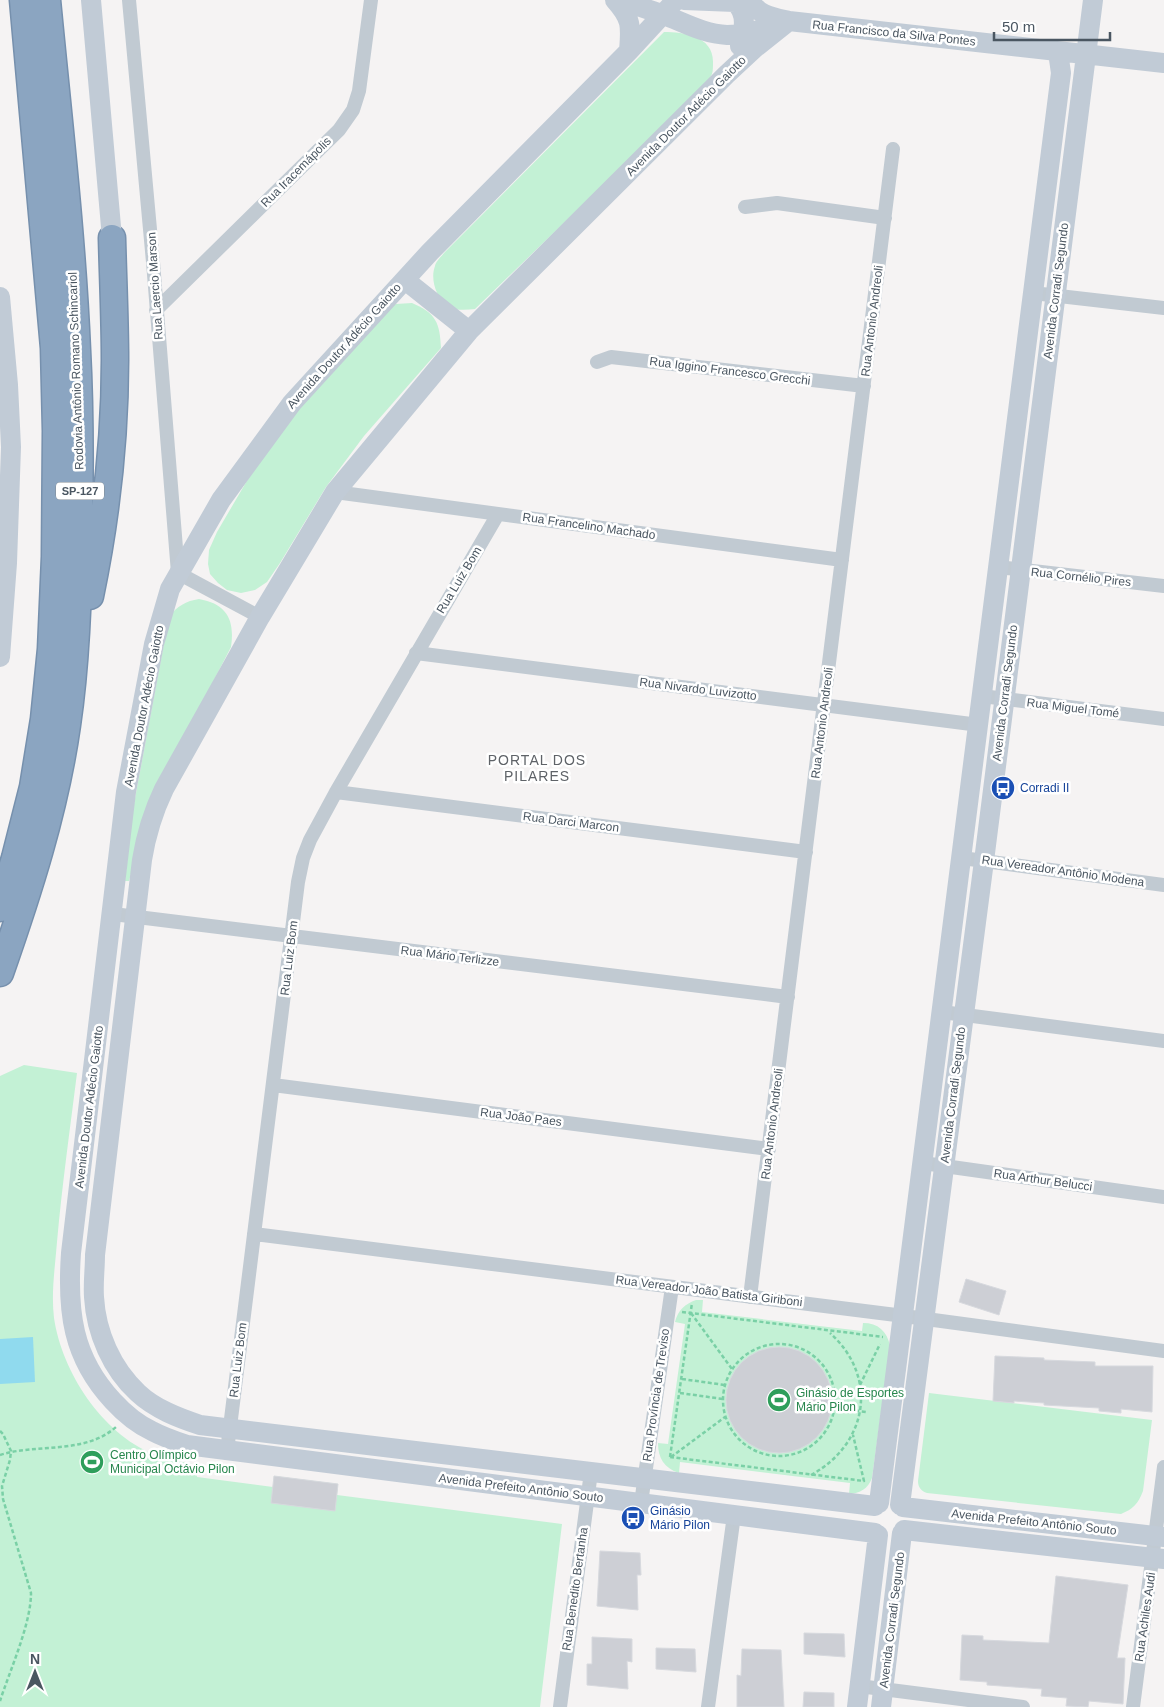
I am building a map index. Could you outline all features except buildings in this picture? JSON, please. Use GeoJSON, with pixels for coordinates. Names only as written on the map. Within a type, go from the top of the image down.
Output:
{"type":"FeatureCollection","features":[{"type":"Feature","properties":{"kind":"highway","name":"Rodovia Antônio Romano Schincariol"},"geometry":{"type":"LineString","coordinates":[[0,908],[33,787],[44,719],[51,649],[55,557],[56,431],[54,348],[23,0]]}},
{"type":"Feature","properties":{"kind":"highway","name":"Rodovia Antônio Romano Schincariol"},"geometry":{"type":"LineString","coordinates":[[0,973],[32,874],[54,793],[67,727],[74,673],[79,537],[80,433],[77,358],[71,258],[47,0]]}},
{"type":"Feature","properties":{"kind":"highway"},"geometry":{"type":"LineString","coordinates":[[74,673],[100,549],[110,454],[115,362],[112,238]]}},
{"type":"Feature","properties":{"kind":"street"},"geometry":{"type":"LineString","coordinates":[[91,0],[112,238]]}},
{"type":"Feature","properties":{"kind":"street","name":"Rua Laercio Marson"},"geometry":{"type":"LineString","coordinates":[[129,0],[153,262],[178,572]]}},
{"type":"Feature","properties":{"kind":"street","name":"Rua Iracemápolis"},"geometry":{"type":"LineString","coordinates":[[156,310],[338,130],[353,110],[360,91],[371,0]]}},
{"type":"Feature","properties":{"kind":"street"},"geometry":{"type":"LineString","coordinates":[[615,0],[626,13],[629,22],[629,51]]}},
{"type":"Feature","properties":{"kind":"street"},"geometry":{"type":"LineString","coordinates":[[620,0],[672,5],[686,24],[713,34],[743,33],[789,22]]}},
{"type":"Feature","properties":{"kind":"street"},"geometry":{"type":"LineString","coordinates":[[684,0],[740,1],[743,14],[743,33],[738,51],[727,74]]}},
{"type":"Feature","properties":{"kind":"street","name":"Avenida Corradi Segundo"},"geometry":{"type":"LineString","coordinates":[[902,1506],[924,1318],[1093,0]]}},
{"type":"Feature","properties":{"kind":"street","name":"Rua Francisco da Silva Pontes"},"geometry":{"type":"LineString","coordinates":[[740,1],[766,15],[789,22],[1164,63]]}},
{"type":"Feature","properties":{"kind":"street","name":"Avenida Doutor Adécio Gaiotto"},"geometry":{"type":"LineString","coordinates":[[227,1451],[187,1445],[150,1431],[127,1415],[103,1390],[86,1365],[76,1342],[69,1300],[71,1253],[113,914],[126,792],[154,644],[170,589],[178,572],[221,500],[292,403],[430,252],[672,5]]}},
{"type":"Feature","properties":{"kind":"street","name":"Avenida Doutor Adécio Gaiotto"},"geometry":{"type":"LineString","coordinates":[[229,1428],[200,1425],[163,1410],[139,1394],[122,1375],[108,1353],[97,1320],[94,1299],[95,1255],[142,860],[146,834],[154,808],[260,617],[335,492],[469,331],[727,74],[754,48],[789,22]]}},
{"type":"Feature","properties":{"kind":"street"},"geometry":{"type":"LineString","coordinates":[[1056,52],[1079,40],[1090,26]]}},
{"type":"Feature","properties":{"kind":"street","name":"Avenida Corradi Segundo"},"geometry":{"type":"LineString","coordinates":[[877,1505],[904,1316],[1061,73],[1056,52]]}},
{"type":"Feature","properties":{"kind":"street","name":"Rua Antonio Andreoli"},"geometry":{"type":"LineString","coordinates":[[750,1296],[894,149]]}},
{"type":"Feature","properties":{"kind":"street"},"geometry":{"type":"LineString","coordinates":[[745,206],[777,203],[885,218]]}},
{"type":"Feature","properties":{"kind":"street"},"geometry":{"type":"LineString","coordinates":[[405,280],[469,331]]}},
{"type":"Feature","properties":{"kind":"street"},"geometry":{"type":"LineString","coordinates":[[1033,293],[1164,308]]}},
{"type":"Feature","properties":{"kind":"street"},"geometry":{"type":"LineString","coordinates":[[0,297],[8,385],[5,442],[6,563],[0,653]]}},
{"type":"Feature","properties":{"kind":"street","name":"Rua Iggino Francesco Grecchi"},"geometry":{"type":"LineString","coordinates":[[598,362],[611,357],[864,386]]}},
{"type":"Feature","properties":{"kind":"street","name":"Rua Francelino Machado"},"geometry":{"type":"LineString","coordinates":[[335,492],[842,560]]}},
{"type":"Feature","properties":{"kind":"street","name":"Rua Luiz Bom"},"geometry":{"type":"LineString","coordinates":[[227,1451],[298,882],[303,858],[310,840],[336,792],[498,514]]}},
{"type":"Feature","properties":{"kind":"street","name":"Rua Cornélio Pires"},"geometry":{"type":"LineString","coordinates":[[998,567],[1164,586]]}},
{"type":"Feature","properties":{"kind":"street"},"geometry":{"type":"LineString","coordinates":[[178,572],[260,617]]}},
{"type":"Feature","properties":{"kind":"street","name":"Rua Nivardo Luvizotto"},"geometry":{"type":"LineString","coordinates":[[416,652],[979,725]]}},
{"type":"Feature","properties":{"kind":"street","name":"Rua Miguel Tomé"},"geometry":{"type":"LineString","coordinates":[[982,696],[1164,719]]}},
{"type":"Feature","properties":{"kind":"street","name":"Rua Darci Marcon"},"geometry":{"type":"LineString","coordinates":[[336,792],[806,852]]}},
{"type":"Feature","properties":{"kind":"street","name":"Rua Vereador Antônio Modena"},"geometry":{"type":"LineString","coordinates":[[962,858],[1164,885]]}},
{"type":"Feature","properties":{"kind":"street","name":"Rua Mário Terlizze"},"geometry":{"type":"LineString","coordinates":[[113,914],[788,997]]}},
{"type":"Feature","properties":{"kind":"street"},"geometry":{"type":"LineString","coordinates":[[942,1012],[1164,1041]]}},
{"type":"Feature","properties":{"kind":"street","name":"Rua João Paes"},"geometry":{"type":"LineString","coordinates":[[273,1086],[768,1149]]}},
{"type":"Feature","properties":{"kind":"street","name":"Rua Arthur Belucci"},"geometry":{"type":"LineString","coordinates":[[923,1163],[1164,1197]]}},
{"type":"Feature","properties":{"kind":"street","name":"Rua Vereador João Batista Giriboni"},"geometry":{"type":"LineString","coordinates":[[254,1234],[924,1318],[1164,1351]]}},
{"type":"Feature","properties":{"kind":"street","name":"Rua Província de Treviso"},"geometry":{"type":"LineString","coordinates":[[641,1504],[672,1286]]}},
{"type":"Feature","properties":{"kind":"street","name":"Avenida Prefeito Antônio Souto"},"geometry":{"type":"LineString","coordinates":[[229,1428],[877,1505]]}},
{"type":"Feature","properties":{"kind":"street","name":"Avenida Prefeito Antônio Souto"},"geometry":{"type":"LineString","coordinates":[[227,1451],[877,1534]]}},
{"type":"Feature","properties":{"kind":"street","name":"Rua Achiles Audi"},"geometry":{"type":"LineString","coordinates":[[1132,1707],[1158,1559],[1164,1467]]}},
{"type":"Feature","properties":{"kind":"street","name":"Rua Benedito Bertanha"},"geometry":{"type":"LineString","coordinates":[[560,1707],[591,1472]]}},
{"type":"Feature","properties":{"kind":"street"},"geometry":{"type":"LineString","coordinates":[[890,1501],[902,1506],[908,1518],[903,1531],[893,1538],[883,1538],[877,1534],[870,1522],[871,1511],[877,1505],[890,1501]]}},
{"type":"Feature","properties":{"kind":"street","name":"Avenida Prefeito Antônio Souto"},"geometry":{"type":"LineString","coordinates":[[902,1506],[1160,1536]]}},
{"type":"Feature","properties":{"kind":"street"},"geometry":{"type":"LineString","coordinates":[[708,1707],[734,1515]]}},
{"type":"Feature","properties":{"kind":"street","name":"Avenida Corradi Segundo"},"geometry":{"type":"LineString","coordinates":[[882,1698],[903,1531]]}},
{"type":"Feature","properties":{"kind":"street","name":"Avenida Prefeito Antônio Souto"},"geometry":{"type":"LineString","coordinates":[[903,1531],[1158,1559]]}},
{"type":"Feature","properties":{"kind":"street","name":"Avenida Corradi Segundo"},"geometry":{"type":"LineString","coordinates":[[857,1707],[877,1534]]}},
{"type":"Feature","properties":{"kind":"street"},"geometry":{"type":"LineString","coordinates":[[860,1686],[882,1698],[1023,1707]]}},
{"type":"Feature","properties":{"kind":"path"},"geometry":{"type":"LineString","coordinates":[[670,1457],[694,1289]]}},
{"type":"Feature","properties":{"kind":"path"},"geometry":{"type":"LineString","coordinates":[[668,1310],[884,1338],[860,1385]]}},
{"type":"Feature","properties":{"kind":"path"},"geometry":{"type":"LineString","coordinates":[[691,1313],[732,1369]]}},
{"type":"Feature","properties":{"kind":"path"},"geometry":{"type":"LineString","coordinates":[[811,1475],[822,1470],[840,1455],[852,1435],[860,1411],[860,1385],[854,1365],[844,1347],[829,1332]]}},
{"type":"Feature","properties":{"kind":"path"},"geometry":{"type":"LineString","coordinates":[[787,1344],[800,1347],[811,1353],[821,1361],[834,1383],[836,1408],[827,1431],[818,1441],[802,1451],[784,1456],[766,1454],[748,1447],[738,1439],[726,1417],[723,1399],[725,1385],[732,1369],[750,1351],[762,1346],[787,1344]]}},
{"type":"Feature","properties":{"kind":"path"},"geometry":{"type":"LineString","coordinates":[[682,1379],[725,1385]]}},
{"type":"Feature","properties":{"kind":"path"},"geometry":{"type":"LineString","coordinates":[[679,1393],[723,1399]]}},
{"type":"Feature","properties":{"kind":"path"},"geometry":{"type":"LineString","coordinates":[[836,1408],[866,1412]]}},
{"type":"Feature","properties":{"kind":"path"},"geometry":{"type":"LineString","coordinates":[[0,1455],[11,1452],[57,1448],[87,1442],[108,1434],[127,1415]]}},
{"type":"Feature","properties":{"kind":"path"},"geometry":{"type":"LineString","coordinates":[[670,1457],[726,1417]]}},
{"type":"Feature","properties":{"kind":"path"},"geometry":{"type":"LineString","coordinates":[[0,1431],[11,1452],[2,1486],[3,1499],[29,1583],[31,1604],[0,1701]]}},
{"type":"Feature","properties":{"kind":"path"},"geometry":{"type":"LineString","coordinates":[[670,1457],[864,1481],[852,1435]]}},
{"type":"Feature","properties":{"kind":"green space"},"geometry":{"type":"Polygon","coordinates":[[[664,32],[696,37],[709,47],[712,54],[713,67],[712,74],[707,82],[698,93],[475,309],[451,308],[444,303],[437,293],[433,277],[439,259],[664,32]]]}},
{"type":"Feature","properties":{"kind":"green space"},"geometry":{"type":"Polygon","coordinates":[[[412,303],[427,311],[435,320],[438,325],[441,348],[364,436],[326,487],[267,582],[255,590],[241,593],[227,590],[210,574],[208,564],[209,550],[217,532],[248,479],[302,403],[385,311],[396,304],[412,303]]]}},
{"type":"Feature","properties":{"kind":"green space"},"geometry":{"type":"Polygon","coordinates":[[[199,599],[216,605],[227,615],[232,629],[231,647],[149,806],[129,881],[125,881],[133,809],[169,617],[182,605],[199,599]]]}},
{"type":"Feature","properties":{"kind":"green space","name":"Centro Olímpico Municipal Octávio Pilon"},"geometry":{"type":"Polygon","coordinates":[[[24,1065],[77,1073],[59,1221],[53,1309],[58,1338],[66,1359],[75,1379],[101,1416],[134,1444],[153,1454],[198,1465],[197,1477],[273,1487],[274,1476],[338,1484],[337,1495],[562,1524],[540,1707],[0,1707],[0,1076],[24,1065]]]}},
{"type":"Feature","properties":{"kind":"green space"},"geometry":{"type":"Polygon","coordinates":[[[696,1300],[703,1300],[702,1312],[862,1331],[863,1323],[868,1323],[877,1326],[884,1332],[890,1346],[872,1478],[866,1488],[857,1493],[849,1494],[850,1483],[680,1462],[679,1473],[669,1468],[663,1462],[659,1453],[658,1443],[668,1444],[685,1324],[675,1322],[682,1308],[696,1300]]]}},
{"type":"Feature","properties":{"kind":"green space"},"geometry":{"type":"Polygon","coordinates":[[[929,1393],[1152,1420],[1141,1496],[1135,1506],[1121,1514],[927,1493],[919,1487],[918,1481],[929,1393]]]}},
{"type":"Feature","properties":{"kind":"water"},"geometry":{"type":"Polygon","coordinates":[[[33,1337],[35,1382],[0,1384],[0,1339],[33,1337]]]}},
{"type":"Feature","properties":{"kind":"place","name":"Corradi II"},"geometry":{"type":"Point","coordinates":[1003,788]}},
{"type":"Feature","properties":{"kind":"place","name":"Ginásio de Esportes Mário Pilon"},"geometry":{"type":"Point","coordinates":[779,1400]}},
{"type":"Feature","properties":{"kind":"place","name":"Centro Olímpico Municipal Octávio Pilon"},"geometry":{"type":"Point","coordinates":[92,1462]}},
{"type":"Feature","properties":{"kind":"place","name":"Ginásio Mário Pilon"},"geometry":{"type":"Point","coordinates":[633,1518]}},
{"type":"Feature","properties":{"kind":"district","name":"PORTAL DOS PILARES"},"geometry":{"type":"Point","coordinates":[537,768]}}]}
